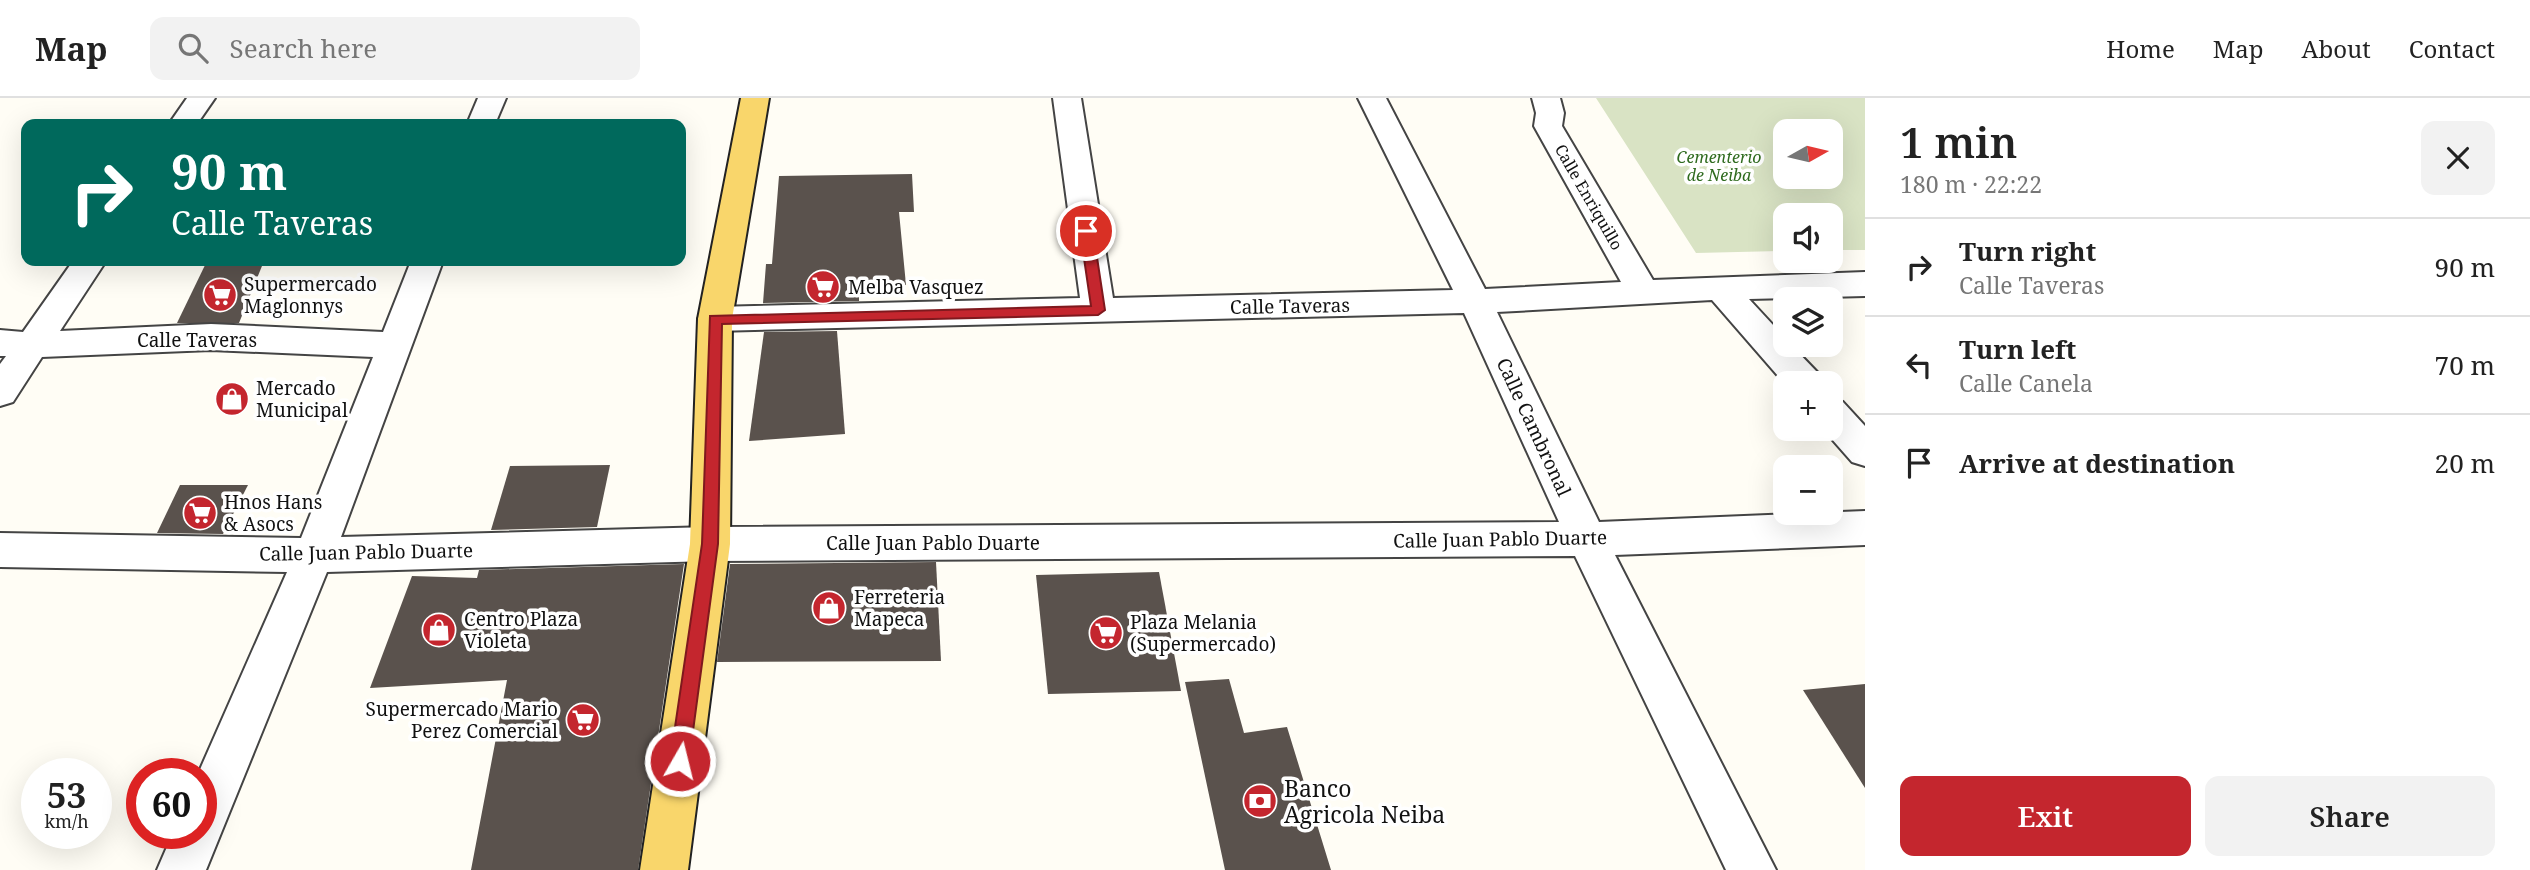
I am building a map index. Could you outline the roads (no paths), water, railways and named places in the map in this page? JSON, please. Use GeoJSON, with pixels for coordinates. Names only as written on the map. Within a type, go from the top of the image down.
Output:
{"type":"FeatureCollection","features":[{"type":"Feature","properties":{"kind":"main road"},"geometry":{"type":"LineString","coordinates":[[664,870],[710,544],[715,319],[755,98]]}},
{"type":"Feature","properties":{"kind":"street"},"geometry":{"type":"LineString","coordinates":[[186,119],[201,98]]}},
{"type":"Feature","properties":{"kind":"street"},"geometry":{"type":"LineString","coordinates":[[483,119],[492,98]]}},
{"type":"Feature","properties":{"kind":"street"},"geometry":{"type":"LineString","coordinates":[[1066,98],[1098,310]]}},
{"type":"Feature","properties":{"kind":"street","name":"Calle Cambronal"},"geometry":{"type":"LineString","coordinates":[[1372,98],[1475,301],[1587,539],[1752,870]]}},
{"type":"Feature","properties":{"kind":"street","name":"Calle Enriquillo"},"geometry":{"type":"LineString","coordinates":[[1546,98],[1550,113],[1548,126],[1644,292]]}},
{"type":"Feature","properties":{"kind":"street"},"geometry":{"type":"LineString","coordinates":[[0,392],[17,344],[86,266]]}},
{"type":"Feature","properties":{"kind":"street"},"geometry":{"type":"LineString","coordinates":[[217,785],[314,555],[425,266]]}},
{"type":"Feature","properties":{"kind":"street","name":"Calle Taveras"},"geometry":{"type":"LineString","coordinates":[[715,319],[1475,301],[1720,288],[1865,284]]}},
{"type":"Feature","properties":{"kind":"street"},"geometry":{"type":"LineString","coordinates":[[1720,288],[1794,371]]}},
{"type":"Feature","properties":{"kind":"street","name":"Calle Taveras"},"geometry":{"type":"LineString","coordinates":[[17,344],[211,337],[394,345]]}},
{"type":"Feature","properties":{"kind":"street"},"geometry":{"type":"LineString","coordinates":[[1843,426],[1865,451]]}},
{"type":"Feature","properties":{"kind":"street","name":"Calle Juan Pablo Duarte"},"geometry":{"type":"LineString","coordinates":[[0,550],[314,555],[710,544],[1587,539],[1865,528]]}},
{"type":"Feature","properties":{"kind":"street"},"geometry":{"type":"LineString","coordinates":[[181,870],[190,849]]}},
{"type":"Feature","properties":{"kind":"place","name":"Melba Vasquez"},"geometry":{"type":"Point","coordinates":[823,287]}},
{"type":"Feature","properties":{"kind":"place","name":"Supermercado Maglonnys"},"geometry":{"type":"Point","coordinates":[220,295]}},
{"type":"Feature","properties":{"kind":"place","name":"Mercado Municipal"},"geometry":{"type":"Point","coordinates":[232,399]}},
{"type":"Feature","properties":{"kind":"place","name":"Hnos Hans & Asocs"},"geometry":{"type":"Point","coordinates":[200,513]}},
{"type":"Feature","properties":{"kind":"place","name":"Ferreteria Mapeca"},"geometry":{"type":"Point","coordinates":[829,608]}},
{"type":"Feature","properties":{"kind":"place","name":"Centro Plaza Violeta"},"geometry":{"type":"Point","coordinates":[439,630]}},
{"type":"Feature","properties":{"kind":"place","name":"Plaza Melania (Supermercado)"},"geometry":{"type":"Point","coordinates":[1106,633]}},
{"type":"Feature","properties":{"kind":"place","name":"Supermercado Mario Perez Comercial"},"geometry":{"type":"Point","coordinates":[583,720]}},
{"type":"Feature","properties":{"kind":"place","name":"Banco Agricola Neiba"},"geometry":{"type":"Point","coordinates":[1260,801]}},
{"type":"Feature","properties":{"kind":"park label","name":"Cementerio de Neiba"},"geometry":{"type":"Point","coordinates":[1719,166]}}]}
